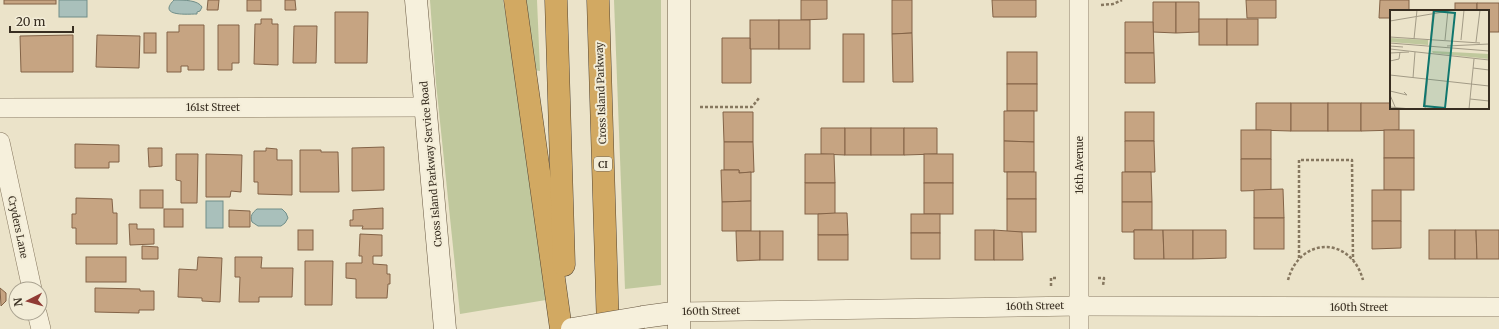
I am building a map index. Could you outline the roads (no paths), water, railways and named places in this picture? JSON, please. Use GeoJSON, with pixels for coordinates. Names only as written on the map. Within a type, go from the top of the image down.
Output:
{"type":"FeatureCollection","features":[{"type":"Feature","properties":{"kind":"highway"},"geometry":{"type":"LineString","coordinates":[[515,0],[561,329]]}},
{"type":"Feature","properties":{"kind":"highway"},"geometry":{"type":"LineString","coordinates":[[556,0],[566,329]]}},
{"type":"Feature","properties":{"kind":"highway","name":"Cross Island Parkway"},"geometry":{"type":"LineString","coordinates":[[598,0],[608,329]]}},
{"type":"Feature","properties":{"kind":"street","name":"Cross Island Parkway Service Road"},"geometry":{"type":"LineString","coordinates":[[416,0],[445,329]]}},
{"type":"Feature","properties":{"kind":"street"},"geometry":{"type":"LineString","coordinates":[[679,0],[680,320]]}},
{"type":"Feature","properties":{"kind":"street","name":"16th Avenue"},"geometry":{"type":"LineString","coordinates":[[1079,0],[1079,329]]}},
{"type":"Feature","properties":{"kind":"street","name":"161st Street"},"geometry":{"type":"LineString","coordinates":[[0,108],[426,107]]}},
{"type":"Feature","properties":{"kind":"street","name":"Cryders Lane"},"geometry":{"type":"LineString","coordinates":[[0,142],[30,281]]}},
{"type":"Feature","properties":{"kind":"street","name":"160th Street"},"geometry":{"type":"LineString","coordinates":[[572,329],[643,317],[680,320],[1079,306],[1499,307]]}},
{"type":"Feature","properties":{"kind":"water"},"geometry":{"type":"Polygon","coordinates":[[[59,0],[87,0],[87,17],[59,17],[59,0]]]}},
{"type":"Feature","properties":{"kind":"water"},"geometry":{"type":"Polygon","coordinates":[[[174,0],[194,2],[202,7],[197,14],[181,14],[171,12],[169,9],[170,5],[174,0]]]}},
{"type":"Feature","properties":{"kind":"water"},"geometry":{"type":"Polygon","coordinates":[[[206,201],[223,201],[223,228],[206,228],[206,201]]]}},
{"type":"Feature","properties":{"kind":"water"},"geometry":{"type":"Polygon","coordinates":[[[257,209],[282,209],[288,218],[281,226],[258,226],[252,222],[251,218],[257,209]]]}}]}
